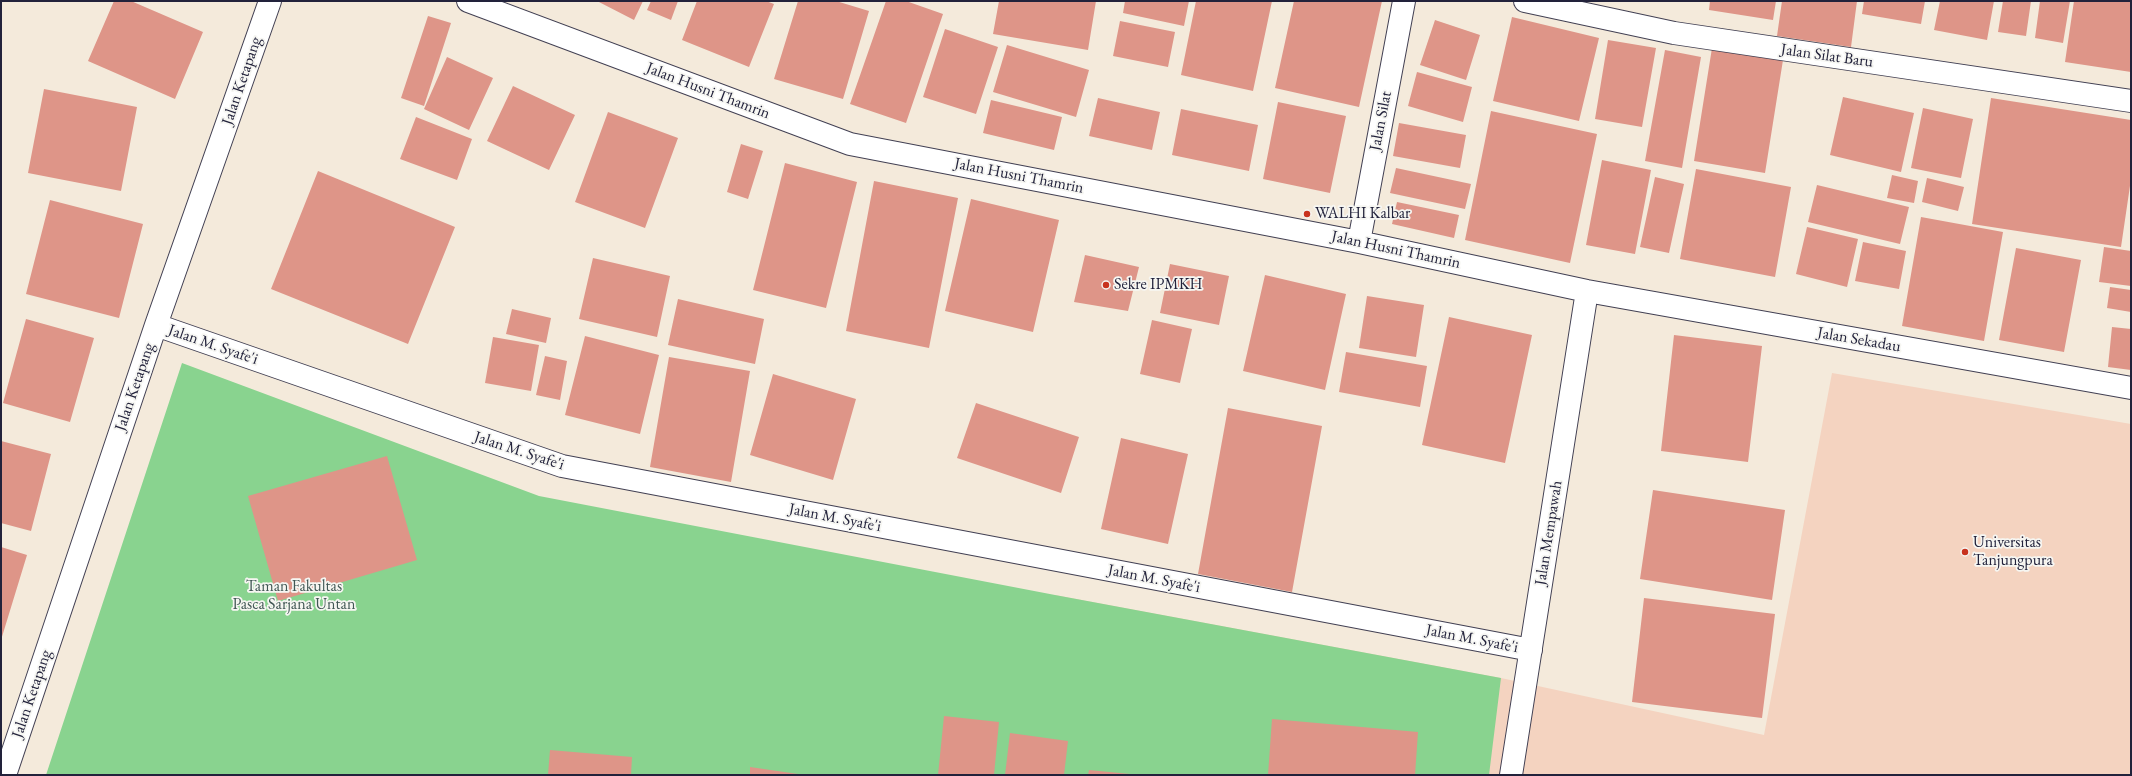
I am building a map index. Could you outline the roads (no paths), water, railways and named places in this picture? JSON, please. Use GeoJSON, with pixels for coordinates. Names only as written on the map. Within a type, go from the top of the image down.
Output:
{"type":"FeatureCollection","features":[{"type":"Feature","properties":{"kind":"street","name":"Jalan Ketapang"},"geometry":{"type":"LineString","coordinates":[[5,775],[156,325],[270,1]]}},
{"type":"Feature","properties":{"kind":"street","name":"Jalan Husni Thamrin"},"geometry":{"type":"LineString","coordinates":[[468,1],[850,144],[1359,242],[1587,291]]}},
{"type":"Feature","properties":{"kind":"street","name":"Jalan Silat"},"geometry":{"type":"LineString","coordinates":[[1359,242],[1404,1]]}},
{"type":"Feature","properties":{"kind":"street","name":"Jalan Silat Baru"},"geometry":{"type":"LineString","coordinates":[[1525,1],[1674,33],[2131,101]]}},
{"type":"Feature","properties":{"kind":"street","name":"Jalan Sekadau"},"geometry":{"type":"LineString","coordinates":[[1587,291],[2131,388]]}},
{"type":"Feature","properties":{"kind":"street","name":"Jalan Mempawah"},"geometry":{"type":"LineString","coordinates":[[1511,775],[1587,291]]}},
{"type":"Feature","properties":{"kind":"street","name":"Jalan M. Syafe'i"},"geometry":{"type":"LineString","coordinates":[[156,325],[562,466],[1531,650]]}},
{"type":"Feature","properties":{"kind":"place","name":"WALHI Kalbar"},"geometry":{"type":"Point","coordinates":[1307,214]}},
{"type":"Feature","properties":{"kind":"place","name":"Sekre IPMKH"},"geometry":{"type":"Point","coordinates":[1106,285]}},
{"type":"Feature","properties":{"kind":"place","name":"Universitas Tanjungpura"},"geometry":{"type":"Point","coordinates":[1965,552]}},
{"type":"Feature","properties":{"kind":"park label","name":"Taman Fakultas Pasca Sarjana Untan"},"geometry":{"type":"Point","coordinates":[294,596]}}]}
